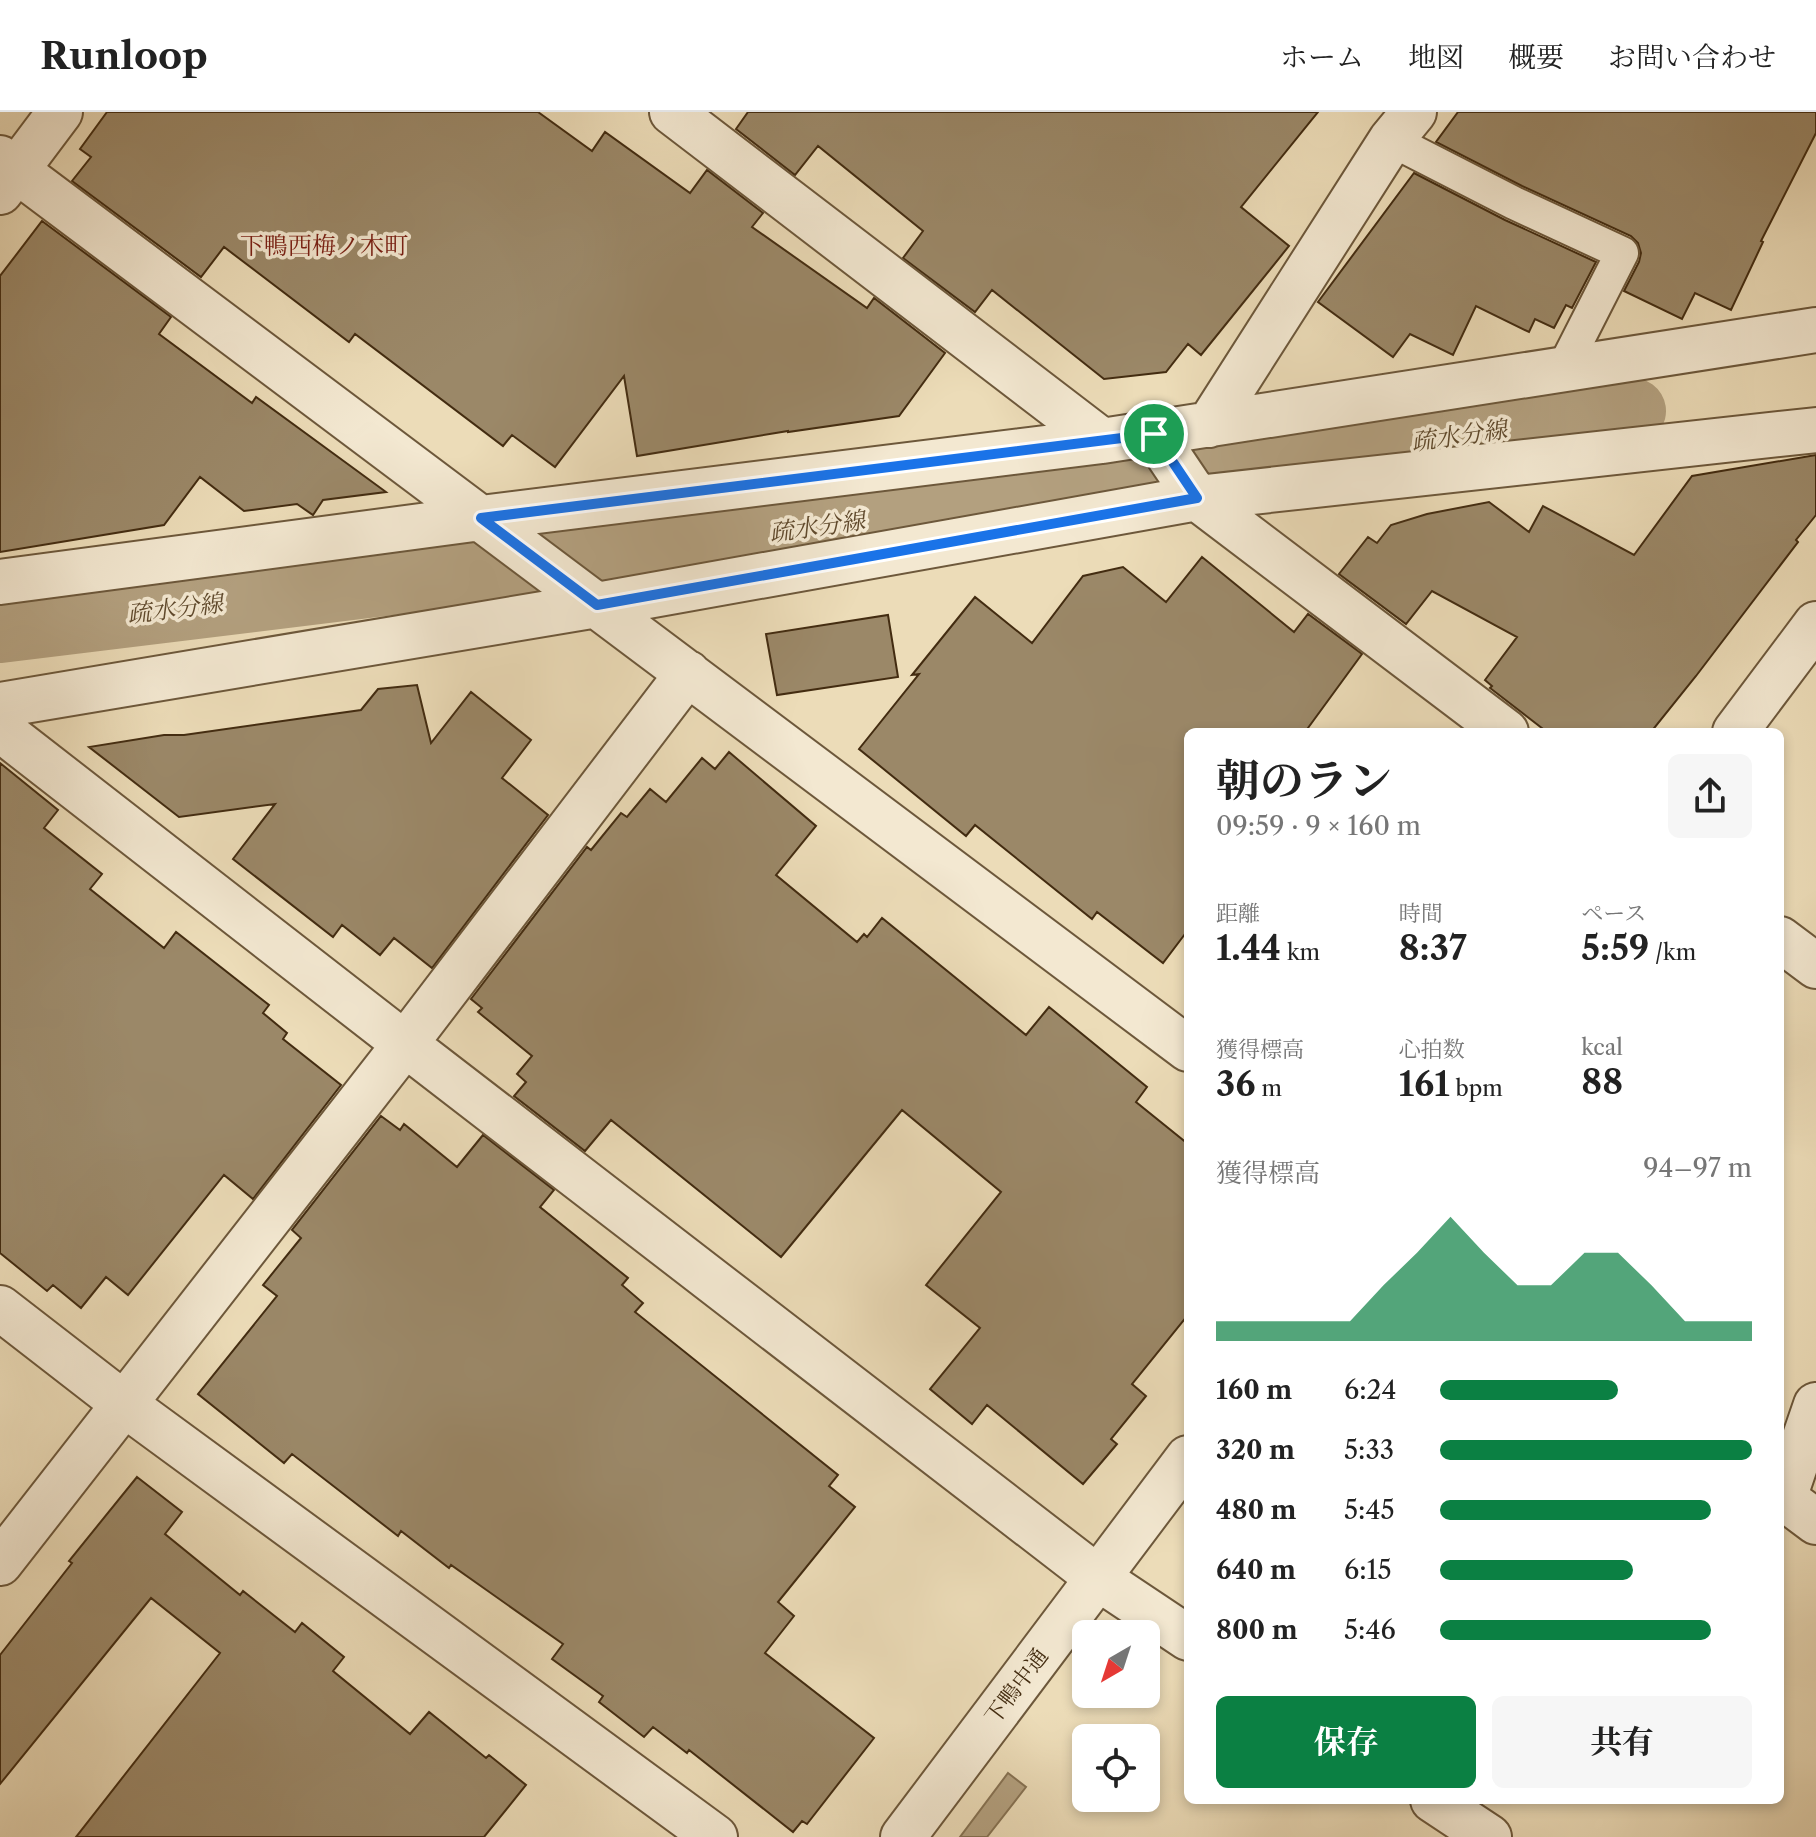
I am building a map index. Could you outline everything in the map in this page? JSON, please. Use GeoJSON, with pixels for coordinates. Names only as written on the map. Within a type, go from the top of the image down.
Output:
{"type":"FeatureCollection","features":[{"type":"Feature","properties":{"kind":"street"},"geometry":{"type":"LineString","coordinates":[[60,112],[5,173],[481,518],[1184,1046]]}},
{"type":"Feature","properties":{"kind":"street"},"geometry":{"type":"LineString","coordinates":[[672,112],[1102,441]]}},
{"type":"Feature","properties":{"kind":"street"},"geometry":{"type":"LineString","coordinates":[[1209,425],[1404,120]]}},
{"type":"Feature","properties":{"kind":"street"},"geometry":{"type":"LineString","coordinates":[[0,582],[1154,434],[1816,330]]}},
{"type":"Feature","properties":{"kind":"street"},"geometry":{"type":"LineString","coordinates":[[0,705],[597,605],[1197,498],[1816,430]]}},
{"type":"Feature","properties":{"kind":"street"},"geometry":{"type":"LineString","coordinates":[[1154,434],[1197,498],[1501,728]]}},
{"type":"Feature","properties":{"kind":"street"},"geometry":{"type":"LineString","coordinates":[[1738,728],[1816,624]]}},
{"type":"Feature","properties":{"kind":"street"},"geometry":{"type":"LineString","coordinates":[[0,1563],[405,1044],[688,673]]}},
{"type":"Feature","properties":{"kind":"street"},"geometry":{"type":"LineString","coordinates":[[0,729],[1098,1578],[1184,1635]]}},
{"type":"Feature","properties":{"kind":"street"},"geometry":{"type":"LineString","coordinates":[[1784,942],[1816,966]]}},
{"type":"Feature","properties":{"kind":"street"},"geometry":{"type":"LineString","coordinates":[[0,1308],[124,1404],[715,1837]]}},
{"type":"Feature","properties":{"kind":"street"},"geometry":{"type":"LineString","coordinates":[[1793,1505],[1816,1405]]}},
{"type":"Feature","properties":{"kind":"street","name":"下鴨中通"},"geometry":{"type":"LineString","coordinates":[[903,1837],[1184,1463]]}},
{"type":"Feature","properties":{"kind":"street"},"geometry":{"type":"LineString","coordinates":[[1439,1804],[1489,1837]]}},
{"type":"Feature","properties":{"kind":"lane"},"geometry":{"type":"LineString","coordinates":[[1404,120],[1514,203],[1622,253],[1563,369]]}},
{"type":"Feature","properties":{"kind":"shaded area"},"geometry":{"type":"Polygon","coordinates":[[[1008,1773],[1026,1787],[987,1837],[960,1837],[1008,1773]]]}},
{"type":"Feature","properties":{"kind":"building"},"geometry":{"type":"Polygon","coordinates":[[[107,112],[538,112],[592,151],[605,132],[690,193],[707,170],[763,213],[752,227],[867,308],[874,298],[945,353],[899,416],[637,456],[624,376],[555,467],[512,435],[503,446],[355,334],[349,342],[224,247],[201,277],[72,181],[91,157],[80,149],[107,112]]]}},
{"type":"Feature","properties":{"kind":"building"},"geometry":{"type":"Polygon","coordinates":[[[748,112],[1318,112],[1241,207],[1289,246],[1201,355],[1188,344],[1166,372],[1104,379],[992,290],[975,312],[903,258],[923,231],[818,146],[795,175],[736,129],[748,112]]]}},
{"type":"Feature","properties":{"kind":"building"},"geometry":{"type":"Polygon","coordinates":[[[1458,112],[1816,112],[1816,133],[1761,241],[1731,310],[1695,293],[1682,319],[1624,291],[1641,253],[1638,243],[1631,236],[1436,142],[1458,112]]]}},
{"type":"Feature","properties":{"kind":"building"},"geometry":{"type":"Polygon","coordinates":[[[1414,173],[1596,262],[1572,308],[1566,305],[1554,328],[1535,319],[1529,332],[1476,306],[1453,355],[1410,334],[1393,357],[1318,302],[1414,173]]]}},
{"type":"Feature","properties":{"kind":"building"},"geometry":{"type":"Polygon","coordinates":[[[42,221],[171,317],[159,334],[252,403],[256,397],[386,492],[323,500],[313,515],[297,504],[244,511],[200,477],[164,525],[0,552],[0,276],[42,221]]]}},
{"type":"Feature","properties":{"kind":"building"},"geometry":{"type":"Polygon","coordinates":[[[1816,455],[1816,515],[1654,728],[1542,728],[1490,688],[1492,686],[1485,680],[1517,637],[1432,591],[1406,624],[1339,574],[1368,537],[1377,543],[1391,525],[1427,514],[1489,502],[1529,532],[1543,506],[1634,555],[1692,476],[1816,455]]]}},
{"type":"Feature","properties":{"kind":"building"},"geometry":{"type":"Polygon","coordinates":[[[1202,557],[1294,632],[1308,614],[1362,654],[1308,728],[1184,728],[1184,935],[1163,963],[1097,912],[1092,919],[975,825],[966,836],[859,749],[919,674],[912,675],[975,597],[1032,643],[1083,576],[1123,567],[1166,602],[1202,557]]]}},
{"type":"Feature","properties":{"kind":"building"},"geometry":{"type":"Polygon","coordinates":[[[888,615],[898,677],[777,695],[766,634],[888,615]]]}},
{"type":"Feature","properties":{"kind":"building"},"geometry":{"type":"Polygon","coordinates":[[[417,685],[431,743],[471,692],[531,740],[502,778],[548,815],[432,968],[394,938],[380,955],[342,925],[333,937],[233,859],[275,804],[179,817],[89,747],[361,710],[378,689],[417,685]]]}},
{"type":"Feature","properties":{"kind":"building"},"geometry":{"type":"Polygon","coordinates":[[[729,752],[816,826],[776,875],[857,942],[864,934],[867,937],[882,918],[1026,1035],[1049,1007],[1147,1087],[1136,1102],[1184,1141],[1184,1320],[1132,1384],[1146,1396],[1111,1439],[1117,1444],[1083,1484],[987,1405],[972,1424],[930,1389],[980,1328],[926,1285],[1001,1192],[902,1110],[781,1257],[611,1120],[585,1151],[514,1096],[526,1082],[517,1074],[532,1056],[478,1012],[482,1008],[471,999],[587,847],[591,850],[621,813],[627,817],[650,789],[666,802],[702,758],[715,769],[729,752]]]}},
{"type":"Feature","properties":{"kind":"building"},"geometry":{"type":"Polygon","coordinates":[[[0,763],[58,810],[44,828],[102,874],[90,889],[164,948],[176,932],[269,1005],[263,1013],[287,1033],[283,1039],[341,1085],[253,1199],[224,1175],[128,1295],[106,1277],[81,1308],[53,1285],[47,1291],[0,1253],[0,763]]]}},
{"type":"Feature","properties":{"kind":"building"},"geometry":{"type":"Polygon","coordinates":[[[381,1116],[400,1130],[404,1124],[457,1167],[483,1135],[554,1190],[540,1207],[628,1278],[622,1285],[643,1303],[635,1312],[838,1475],[829,1486],[855,1507],[778,1602],[794,1616],[765,1653],[874,1738],[807,1824],[802,1821],[793,1832],[689,1750],[687,1753],[653,1727],[644,1737],[599,1702],[603,1696],[552,1659],[563,1644],[451,1565],[449,1568],[401,1531],[398,1536],[292,1454],[284,1463],[198,1394],[277,1296],[263,1285],[301,1238],[292,1230],[381,1116]]]}},
{"type":"Feature","properties":{"kind":"building"},"geometry":{"type":"Polygon","coordinates":[[[137,1477],[182,1512],[165,1534],[240,1595],[243,1591],[295,1632],[302,1623],[344,1657],[333,1671],[410,1734],[429,1712],[486,1758],[489,1755],[526,1785],[484,1837],[76,1837],[220,1653],[151,1598],[0,1784],[0,1655],[72,1563],[69,1561],[137,1477]]]}},
{"type":"Feature","properties":{"kind":"waterway","name":"疏水分線"},"geometry":{"type":"LineString","coordinates":[[0,630],[678,547],[1633,411]]}},
{"type":"Feature","properties":{"kind":"district","name":"下鴨西梅ノ木町"},"geometry":{"type":"Point","coordinates":[324,246]}},
{"type":"Feature","properties":{"kind":"route"},"geometry":{"type":"LineString","coordinates":[[1154,434],[1197,498],[597,605],[481,518],[1102,441],[1154,434]]}}]}
